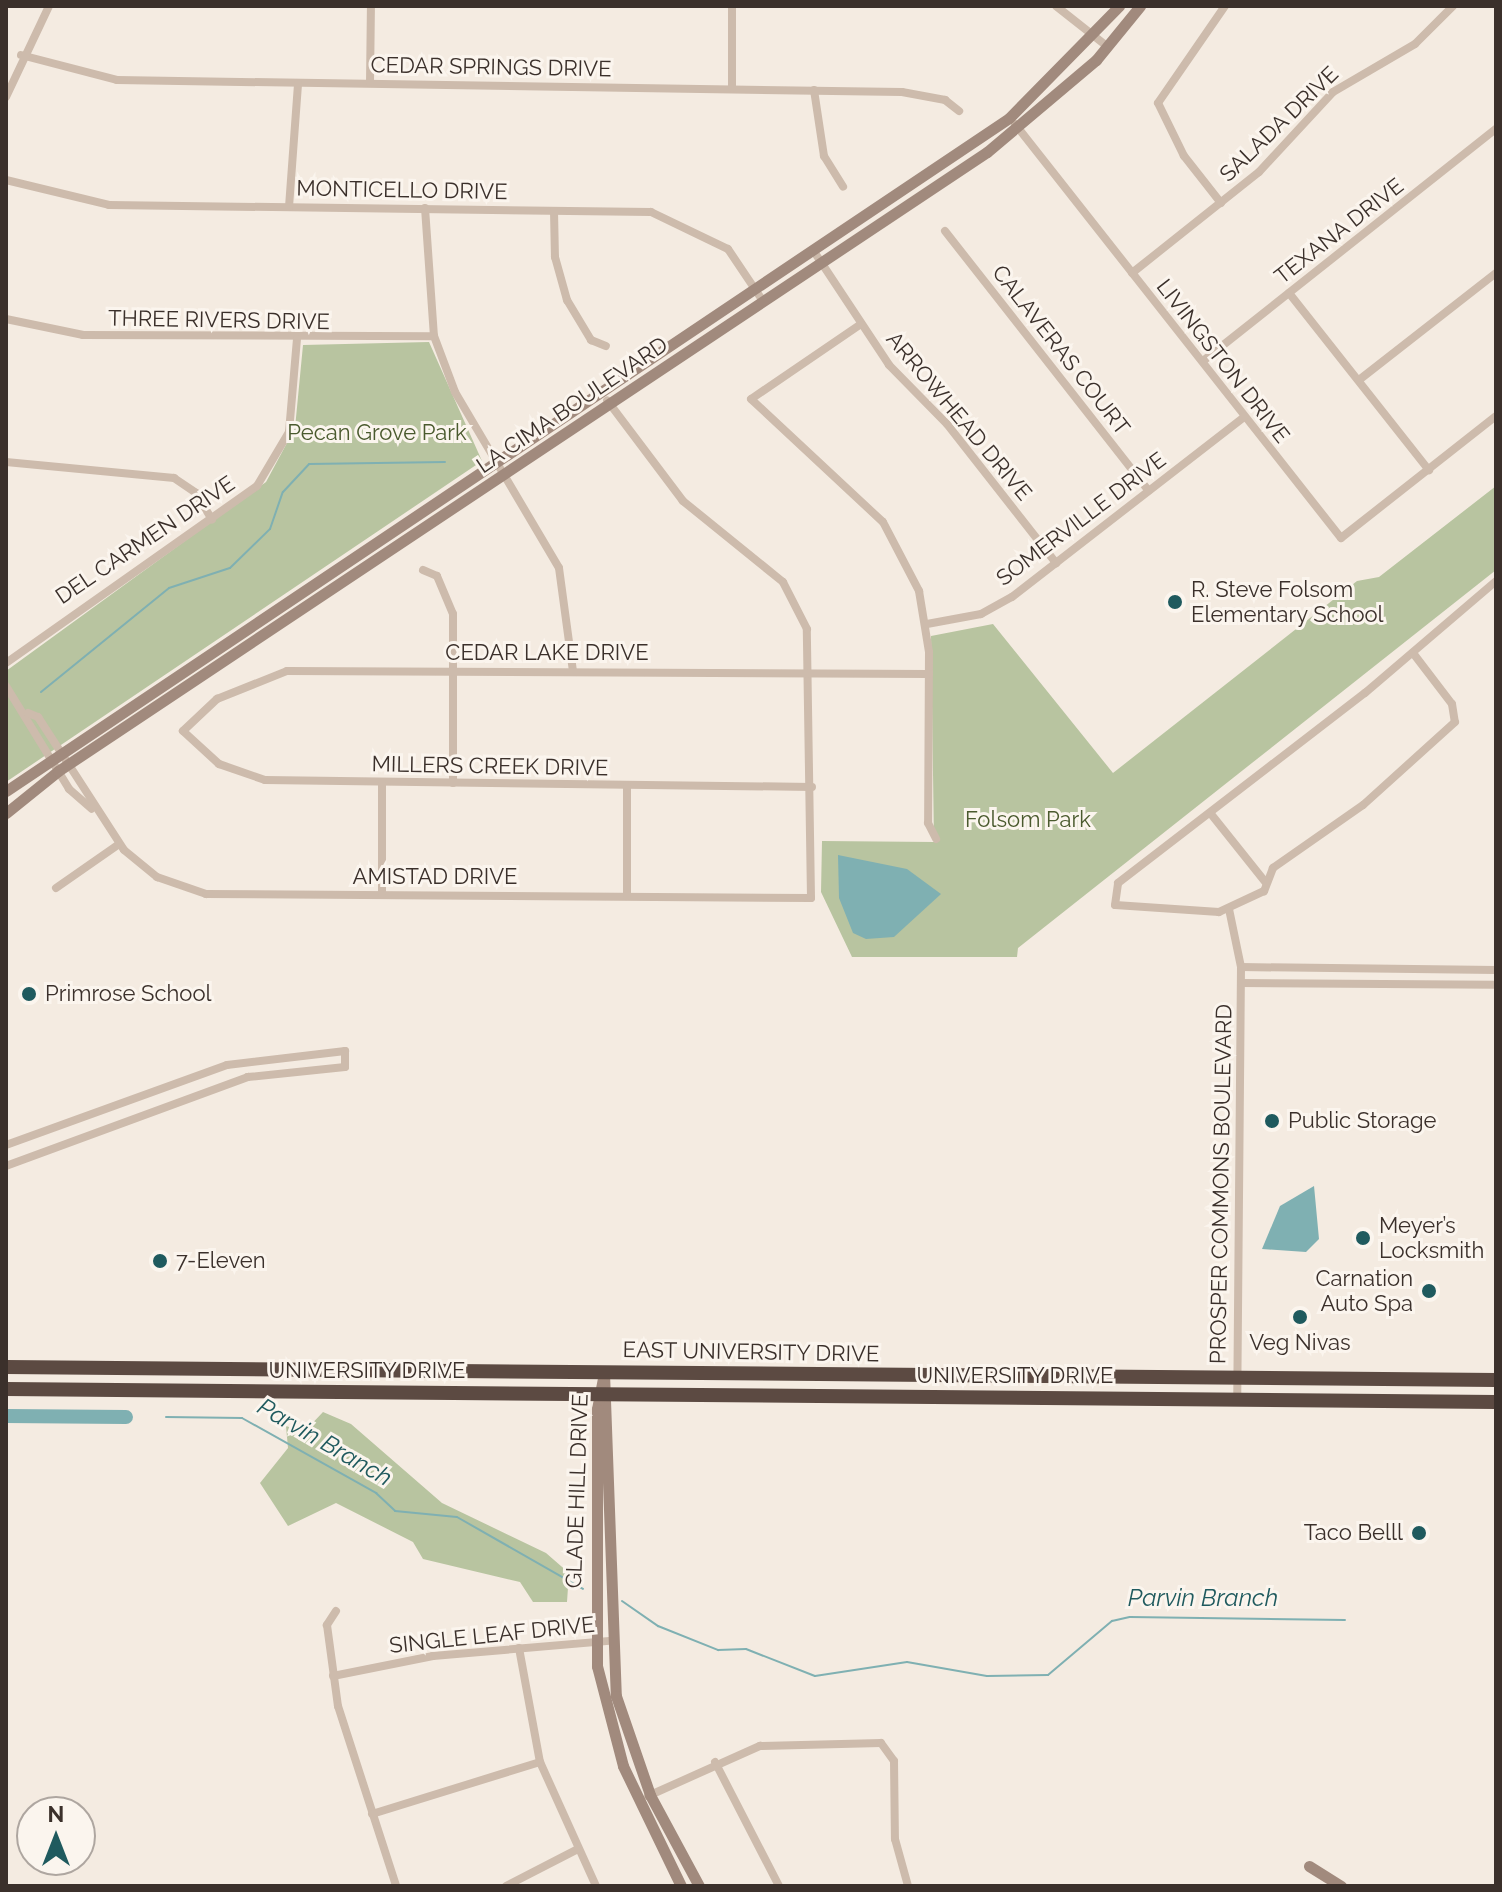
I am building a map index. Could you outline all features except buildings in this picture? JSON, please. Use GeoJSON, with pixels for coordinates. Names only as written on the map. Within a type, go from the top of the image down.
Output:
{"type":"FeatureCollection","features":[{"type":"Feature","properties":{"kind":"highway","name":"EAST UNIVERSITY DRIVE"},"geometry":{"type":"LineString","coordinates":[[6,1367],[1496,1380]]}},
{"type":"Feature","properties":{"kind":"highway","name":"UNIVERSITY DRIVE"},"geometry":{"type":"LineString","coordinates":[[6,1389],[1496,1402]]}},
{"type":"Feature","properties":{"kind":"street"},"geometry":{"type":"LineString","coordinates":[[6,97],[21,55],[49,6]]}},
{"type":"Feature","properties":{"kind":"street"},"geometry":{"type":"LineString","coordinates":[[370,83],[371,6]]}},
{"type":"Feature","properties":{"kind":"street"},"geometry":{"type":"LineString","coordinates":[[732,6],[732,88]]}},
{"type":"Feature","properties":{"kind":"street"},"geometry":{"type":"LineString","coordinates":[[1056,6],[1108,47]]}},
{"type":"Feature","properties":{"kind":"street","name":"LA CIMA BOULEVARD"},"geometry":{"type":"LineString","coordinates":[[6,791],[55,754],[1009,118],[1095,35],[1119,6]]}},
{"type":"Feature","properties":{"kind":"street","name":"LA CIMA BOULEVARD"},"geometry":{"type":"LineString","coordinates":[[6,813],[69,763],[1019,129],[1108,47],[1140,6]]}},
{"type":"Feature","properties":{"kind":"street"},"geometry":{"type":"LineString","coordinates":[[1221,203],[1158,103],[1225,6]]}},
{"type":"Feature","properties":{"kind":"street","name":"SALADA DRIVE"},"geometry":{"type":"LineString","coordinates":[[1132,273],[1221,203],[1331,94],[1415,44],[1453,6]]}},
{"type":"Feature","properties":{"kind":"street","name":"CEDAR SPRINGS DRIVE"},"geometry":{"type":"LineString","coordinates":[[21,55],[93,79],[921,93],[959,111]]}},
{"type":"Feature","properties":{"kind":"street"},"geometry":{"type":"LineString","coordinates":[[289,207],[298,84]]}},
{"type":"Feature","properties":{"kind":"street"},"geometry":{"type":"LineString","coordinates":[[814,90],[824,156],[843,186]]}},
{"type":"Feature","properties":{"kind":"street","name":"LIVINGSTON DRIVE"},"geometry":{"type":"LineString","coordinates":[[1009,118],[1341,538],[1429,470]]}},
{"type":"Feature","properties":{"kind":"street","name":"TEXANA DRIVE"},"geometry":{"type":"LineString","coordinates":[[1203,361],[1496,129]]}},
{"type":"Feature","properties":{"kind":"street","name":"MONTICELLO DRIVE"},"geometry":{"type":"LineString","coordinates":[[6,180],[109,205],[425,208],[671,217],[728,249],[763,301]]}},
{"type":"Feature","properties":{"kind":"street"},"geometry":{"type":"LineString","coordinates":[[425,208],[434,336],[455,392],[506,473],[559,568],[573,671]]}},
{"type":"Feature","properties":{"kind":"street"},"geometry":{"type":"LineString","coordinates":[[554,211],[555,257],[567,300],[591,340],[606,346]]}},
{"type":"Feature","properties":{"kind":"street","name":"CALAVERAS COURT"},"geometry":{"type":"LineString","coordinates":[[945,231],[1149,491]]}},
{"type":"Feature","properties":{"kind":"street","name":"ARROWHEAD DRIVE"},"geometry":{"type":"LineString","coordinates":[[813,250],[861,324],[1056,563]]}},
{"type":"Feature","properties":{"kind":"street"},"geometry":{"type":"LineString","coordinates":[[1359,380],[1496,273]]}},
{"type":"Feature","properties":{"kind":"street"},"geometry":{"type":"LineString","coordinates":[[1289,293],[1429,470],[1496,416]]}},
{"type":"Feature","properties":{"kind":"street","name":"THREE RIVERS DRIVE"},"geometry":{"type":"LineString","coordinates":[[6,319],[83,335],[297,339],[434,336]]}},
{"type":"Feature","properties":{"kind":"street"},"geometry":{"type":"LineString","coordinates":[[861,324],[751,399],[883,522],[909,567],[927,624],[928,823],[936,839]]}},
{"type":"Feature","properties":{"kind":"street","name":"DEL CARMEN DRIVE"},"geometry":{"type":"LineString","coordinates":[[6,663],[41,632],[212,520],[257,486],[282,448],[296,392],[297,339]]}},
{"type":"Feature","properties":{"kind":"street"},"geometry":{"type":"LineString","coordinates":[[601,389],[609,404],[683,501],[783,582],[807,629],[813,674],[812,787]]}},
{"type":"Feature","properties":{"kind":"street","name":"SOMERVILLE DRIVE"},"geometry":{"type":"LineString","coordinates":[[927,624],[981,614],[1056,563],[1244,417]]}},
{"type":"Feature","properties":{"kind":"street"},"geometry":{"type":"LineString","coordinates":[[6,462],[174,478],[196,493],[212,520]]}},
{"type":"Feature","properties":{"kind":"street"},"geometry":{"type":"LineString","coordinates":[[423,570],[437,576],[451,600],[453,783]]}},
{"type":"Feature","properties":{"kind":"street"},"geometry":{"type":"LineString","coordinates":[[1413,653],[1452,704],[1455,722],[1363,805],[1273,868],[1266,883],[1229,909],[1120,910],[1113,897],[1118,883],[1211,814],[1413,653],[1496,581]]}},
{"type":"Feature","properties":{"kind":"street","name":"CEDAR LAKE DRIVE"},"geometry":{"type":"LineString","coordinates":[[183,731],[217,699],[287,671],[929,674]]}},
{"type":"Feature","properties":{"kind":"street","name":"AMISTAD DRIVE"},"geometry":{"type":"LineString","coordinates":[[6,686],[55,754],[58,771],[119,844],[157,877],[206,894],[811,898],[812,787]]}},
{"type":"Feature","properties":{"kind":"street","name":"MILLERS CREEK DRIVE"},"geometry":{"type":"LineString","coordinates":[[183,731],[219,764],[265,780],[812,787]]}},
{"type":"Feature","properties":{"kind":"street","name":"AMISTAD DRIVE"},"geometry":{"type":"LineString","coordinates":[[55,754],[69,763],[92,809]]}},
{"type":"Feature","properties":{"kind":"street"},"geometry":{"type":"LineString","coordinates":[[382,783],[382,894]]}},
{"type":"Feature","properties":{"kind":"street"},"geometry":{"type":"LineString","coordinates":[[627,786],[627,896]]}},
{"type":"Feature","properties":{"kind":"street"},"geometry":{"type":"LineString","coordinates":[[1211,814],[1266,883]]}},
{"type":"Feature","properties":{"kind":"street"},"geometry":{"type":"LineString","coordinates":[[56,888],[119,844]]}},
{"type":"Feature","properties":{"kind":"street","name":"PROSPER COMMONS BOULEVARD"},"geometry":{"type":"LineString","coordinates":[[1229,909],[1241,967],[1237,1400]]}},
{"type":"Feature","properties":{"kind":"street"},"geometry":{"type":"LineString","coordinates":[[1241,967],[1496,970]]}},
{"type":"Feature","properties":{"kind":"street"},"geometry":{"type":"LineString","coordinates":[[1241,983],[1496,985]]}},
{"type":"Feature","properties":{"kind":"street"},"geometry":{"type":"LineString","coordinates":[[6,1145],[227,1065],[345,1051],[345,1067],[237,1080],[6,1166]]}},
{"type":"Feature","properties":{"kind":"street","name":"GLADE HILL DRIVE"},"geometry":{"type":"LineString","coordinates":[[604,1373],[609,1641],[620,1712],[650,1795],[699,1886]]}},
{"type":"Feature","properties":{"kind":"street","name":"GLADE HILL DRIVE"},"geometry":{"type":"LineString","coordinates":[[604,1394],[595,1641],[607,1716],[637,1802],[681,1886]]}},
{"type":"Feature","properties":{"kind":"street"},"geometry":{"type":"LineString","coordinates":[[336,1611],[327,1625],[333,1676],[396,1886]]}},
{"type":"Feature","properties":{"kind":"street","name":"SINGLE LEAF DRIVE"},"geometry":{"type":"LineString","coordinates":[[333,1676],[519,1648],[609,1641]]}},
{"type":"Feature","properties":{"kind":"street"},"geometry":{"type":"LineString","coordinates":[[519,1648],[540,1762],[576,1850],[596,1886]]}},
{"type":"Feature","properties":{"kind":"street"},"geometry":{"type":"LineString","coordinates":[[637,1802],[715,1762],[770,1745],[873,1741],[887,1747],[897,1853],[908,1886]]}},
{"type":"Feature","properties":{"kind":"street"},"geometry":{"type":"LineString","coordinates":[[372,1814],[540,1762]]}},
{"type":"Feature","properties":{"kind":"street"},"geometry":{"type":"LineString","coordinates":[[715,1762],[779,1886]]}},
{"type":"Feature","properties":{"kind":"street"},"geometry":{"type":"LineString","coordinates":[[506,1886],[576,1850]]}},
{"type":"Feature","properties":{"kind":"street"},"geometry":{"type":"LineString","coordinates":[[1309,1866],[1341,1886]]}},
{"type":"Feature","properties":{"kind":"green space","name":"Pecan Grove Park"},"geometry":{"type":"Polygon","coordinates":[[[429,342],[482,461],[6,782],[6,671],[266,482],[295,428],[303,345],[429,342]]]}},
{"type":"Feature","properties":{"kind":"green space","name":"Folsom Park"},"geometry":{"type":"Polygon","coordinates":[[[1496,486],[1496,570],[1018,948],[1017,957],[852,957],[821,892],[822,841],[934,842],[931,636],[993,624],[1113,773],[1357,581],[1379,577],[1496,486]]]}},
{"type":"Feature","properties":{"kind":"green space"},"geometry":{"type":"Polygon","coordinates":[[[323,1412],[351,1424],[442,1503],[546,1553],[569,1573],[567,1602],[533,1602],[520,1582],[423,1559],[413,1542],[336,1503],[288,1526],[260,1483],[288,1448],[286,1426],[304,1432],[323,1412]]]}},
{"type":"Feature","properties":{"kind":"water"},"geometry":{"type":"Polygon","coordinates":[[[838,855],[907,869],[941,894],[894,937],[866,939],[853,933],[839,898],[838,855]]]}},
{"type":"Feature","properties":{"kind":"water"},"geometry":{"type":"Polygon","coordinates":[[[1314,1186],[1319,1239],[1306,1252],[1262,1249],[1280,1206],[1314,1186]]]}},
{"type":"Feature","properties":{"kind":"waterway"},"geometry":{"type":"LineString","coordinates":[[41,692],[169,588],[230,568],[270,529],[283,492],[309,464],[445,462]]}},
{"type":"Feature","properties":{"kind":"waterway","name":"Parvin Branch"},"geometry":{"type":"LineString","coordinates":[[6,1416],[126,1417]]}},
{"type":"Feature","properties":{"kind":"waterway","name":"Parvin Branch"},"geometry":{"type":"LineString","coordinates":[[166,1417],[242,1418],[376,1493],[395,1511],[457,1517],[583,1589]]}},
{"type":"Feature","properties":{"kind":"waterway","name":"Parvin Branch"},"geometry":{"type":"LineString","coordinates":[[622,1601],[658,1626],[718,1650],[746,1649],[815,1676],[907,1662],[987,1676],[1048,1675],[1112,1621],[1130,1617],[1345,1620]]}},
{"type":"Feature","properties":{"kind":"place","name":"R. Steve Folsom Elementary School"},"geometry":{"type":"Point","coordinates":[1175,602]}},
{"type":"Feature","properties":{"kind":"place","name":"Primrose School"},"geometry":{"type":"Point","coordinates":[29,994]}},
{"type":"Feature","properties":{"kind":"place","name":"Public Storage"},"geometry":{"type":"Point","coordinates":[1272,1121]}},
{"type":"Feature","properties":{"kind":"place","name":"Meyer’s Locksmith"},"geometry":{"type":"Point","coordinates":[1363,1238]}},
{"type":"Feature","properties":{"kind":"place","name":"7-Eleven"},"geometry":{"type":"Point","coordinates":[160,1261]}},
{"type":"Feature","properties":{"kind":"place","name":"Carnation Auto Spa"},"geometry":{"type":"Point","coordinates":[1429,1291]}},
{"type":"Feature","properties":{"kind":"place","name":"Veg Nivas"},"geometry":{"type":"Point","coordinates":[1300,1317]}},
{"type":"Feature","properties":{"kind":"place","name":"Taco Belll"},"geometry":{"type":"Point","coordinates":[1419,1533]}}]}
